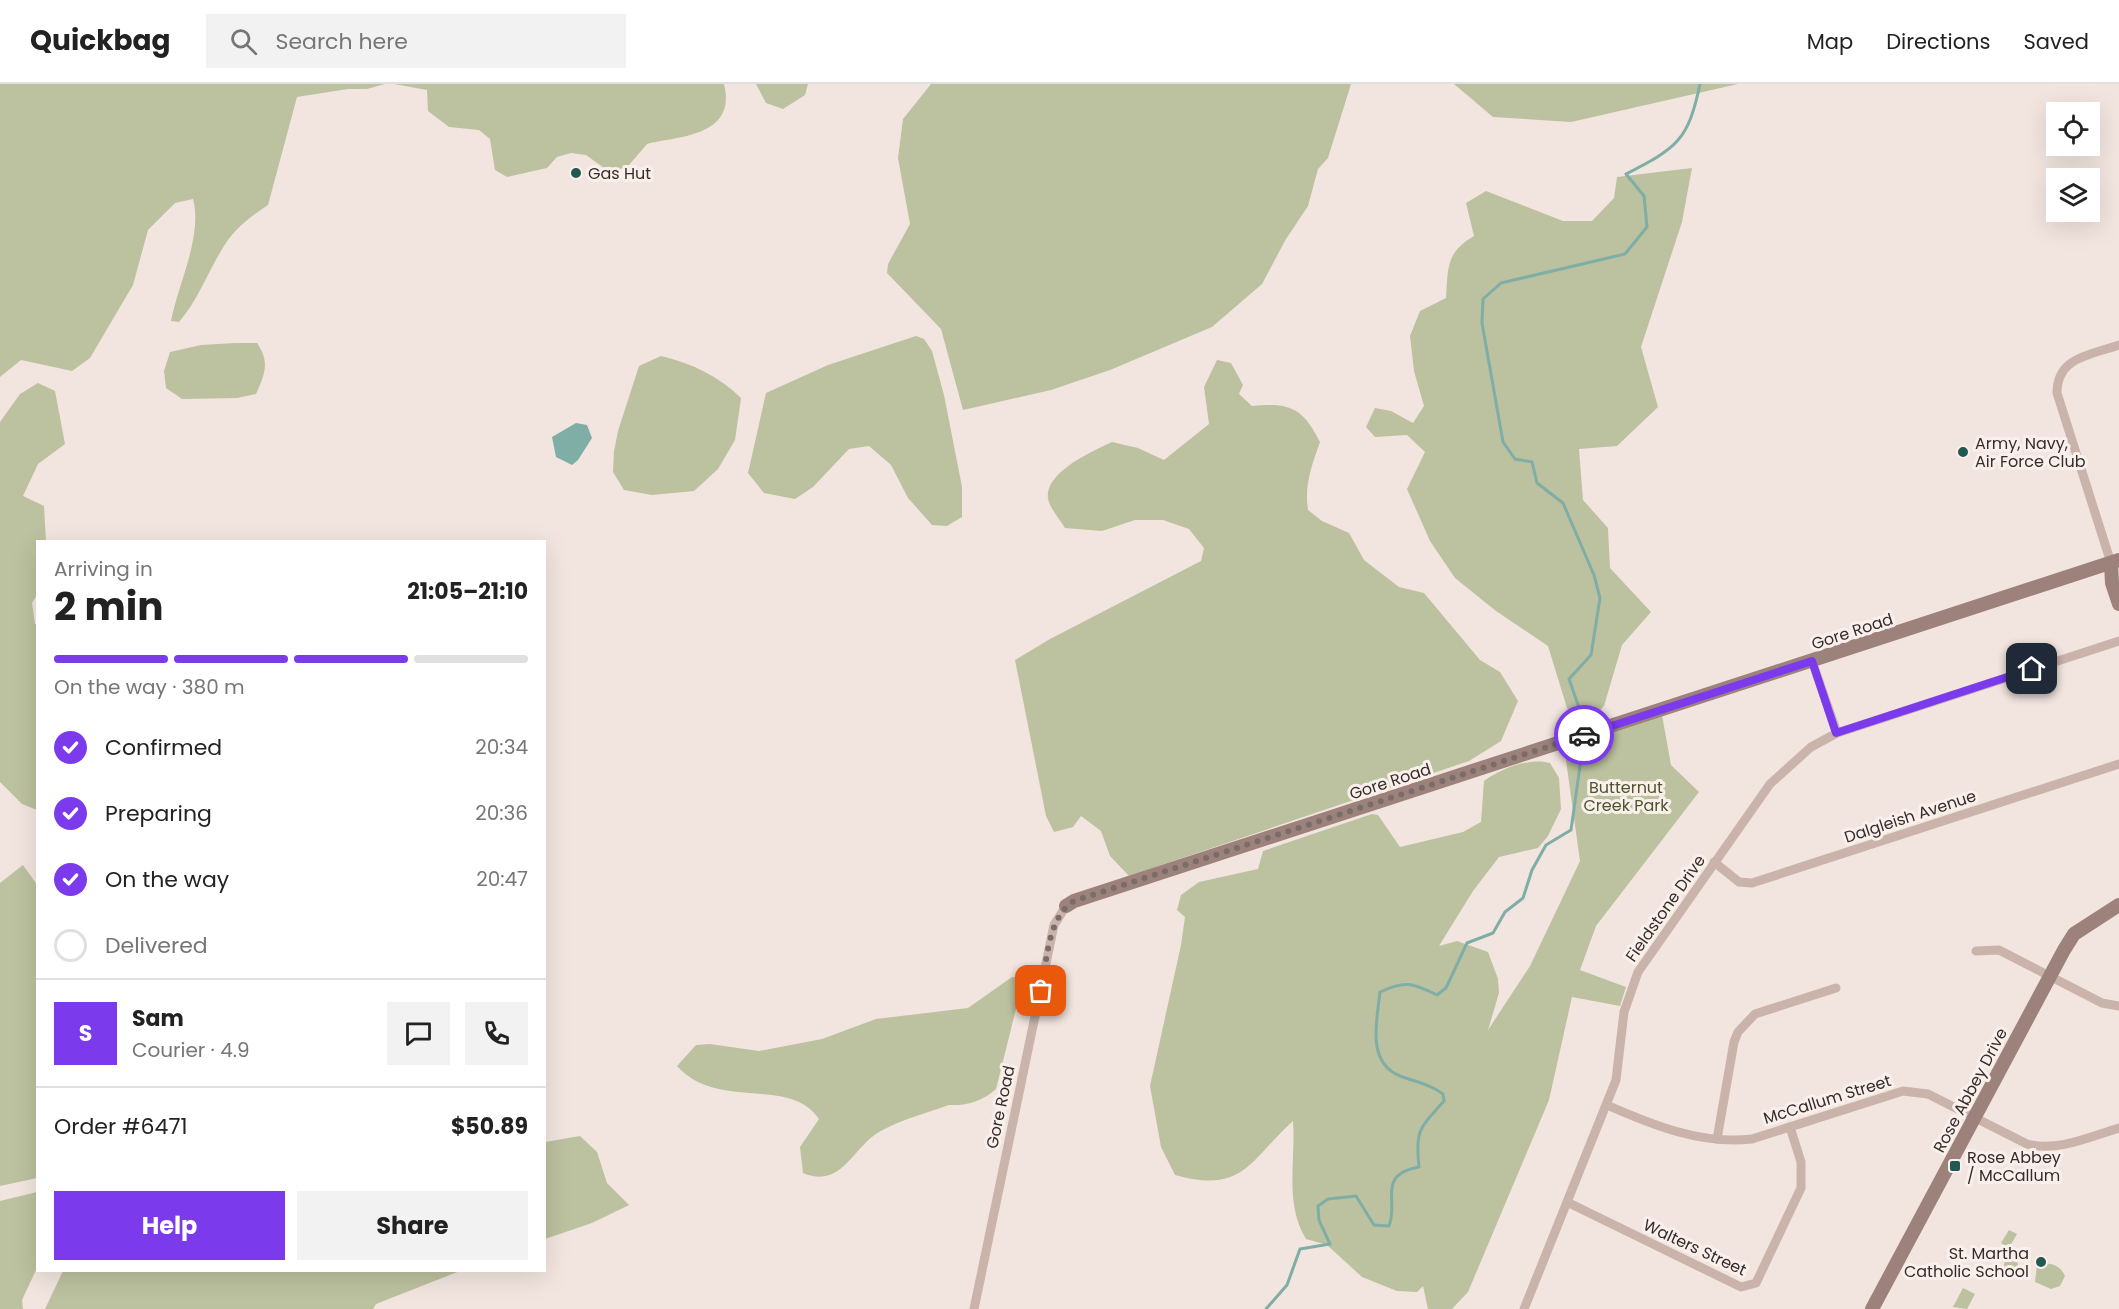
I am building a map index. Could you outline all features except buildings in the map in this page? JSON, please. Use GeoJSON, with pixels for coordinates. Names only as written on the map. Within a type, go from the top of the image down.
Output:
{"type":"FeatureCollection","features":[{"type":"Feature","properties":{"kind":"street"},"geometry":{"type":"LineString","coordinates":[[2119,345],[2072,362],[2062,369],[2057,381],[2056,393],[2116,566],[2112,583],[2119,604]]}},
{"type":"Feature","properties":{"kind":"street","name":"Gore Road"},"geometry":{"type":"LineString","coordinates":[[974,1309],[1054,925],[1066,906],[1074,901],[1812,661],[2116,566]]}},
{"type":"Feature","properties":{"kind":"street","name":"Fieldstone Drive"},"geometry":{"type":"LineString","coordinates":[[1527,1308],[1616,1080],[1626,1004],[1638,972],[1770,784],[1811,747],[1836,733],[2119,641]]}},
{"type":"Feature","properties":{"kind":"street"},"geometry":{"type":"LineString","coordinates":[[1812,661],[1836,733]]}},
{"type":"Feature","properties":{"kind":"street","name":"Dalgleish Avenue"},"geometry":{"type":"LineString","coordinates":[[1714,862],[1740,882],[1752,883],[2119,764]]}},
{"type":"Feature","properties":{"kind":"street","name":"Rose Abbey Drive"},"geometry":{"type":"LineString","coordinates":[[1872,1309],[2049,976],[2074,934],[2119,905]]}},
{"type":"Feature","properties":{"kind":"street"},"geometry":{"type":"LineString","coordinates":[[1976,951],[1999,950],[2102,1003],[2119,1006]]}},
{"type":"Feature","properties":{"kind":"street"},"geometry":{"type":"LineString","coordinates":[[1717,1139],[1738,1032],[1755,1014],[1836,988]]}},
{"type":"Feature","properties":{"kind":"street","name":"McCallum Street"},"geometry":{"type":"LineString","coordinates":[[1607,1105],[1691,1136],[1717,1139],[1752,1139],[1903,1092],[1928,1094],[2027,1144],[2039,1147],[2062,1145],[2119,1128]]}},
{"type":"Feature","properties":{"kind":"street","name":"Walters Street"},"geometry":{"type":"LineString","coordinates":[[1567,1202],[1741,1287],[1749,1287],[1756,1282],[1801,1188],[1801,1162],[1790,1127]]}},
{"type":"Feature","properties":{"kind":"green space"},"geometry":{"type":"Polygon","coordinates":[[[0,84],[385,84],[367,89],[348,89],[297,97],[268,205],[243,223],[228,240],[192,304],[179,322],[171,321],[195,228],[193,199],[175,203],[148,230],[133,285],[90,358],[72,371],[21,360],[0,377],[0,84]]]}},
{"type":"Feature","properties":{"kind":"green space"},"geometry":{"type":"Polygon","coordinates":[[[394,84],[724,84],[726,101],[722,115],[714,124],[689,135],[647,144],[629,165],[611,173],[586,155],[571,153],[557,157],[547,168],[507,177],[495,170],[490,139],[479,130],[449,127],[428,111],[427,90],[394,84]]]}},
{"type":"Feature","properties":{"kind":"green space"},"geometry":{"type":"Polygon","coordinates":[[[756,84],[808,84],[805,95],[783,109],[766,103],[756,84]]]}},
{"type":"Feature","properties":{"kind":"green space"},"geometry":{"type":"Polygon","coordinates":[[[931,84],[1351,84],[1328,158],[1318,169],[1308,206],[1286,239],[1262,284],[1212,327],[1110,370],[1051,390],[963,410],[941,329],[887,273],[888,264],[910,224],[898,158],[903,119],[931,84]]]}},
{"type":"Feature","properties":{"kind":"green space"},"geometry":{"type":"Polygon","coordinates":[[[1454,84],[1738,84],[1571,122],[1493,117],[1454,84]]]}},
{"type":"Feature","properties":{"kind":"green space"},"geometry":{"type":"Polygon","coordinates":[[[1692,168],[1682,222],[1641,347],[1658,407],[1617,446],[1579,449],[1583,500],[1608,528],[1610,568],[1651,612],[1622,645],[1604,706],[1583,728],[1567,708],[1548,646],[1496,611],[1455,578],[1430,541],[1407,489],[1425,452],[1407,435],[1375,437],[1366,427],[1375,408],[1391,411],[1413,423],[1424,406],[1414,371],[1410,336],[1420,311],[1446,298],[1448,269],[1453,255],[1458,248],[1474,236],[1466,203],[1486,191],[1563,221],[1592,221],[1614,198],[1617,177],[1692,168]]]}},
{"type":"Feature","properties":{"kind":"green space"},"geometry":{"type":"Polygon","coordinates":[[[916,336],[924,339],[932,351],[944,395],[962,487],[962,517],[947,526],[932,525],[908,498],[891,465],[869,446],[849,449],[813,487],[795,499],[764,493],[748,473],[766,393],[828,365],[916,336]]]}},
{"type":"Feature","properties":{"kind":"green space"},"geometry":{"type":"Polygon","coordinates":[[[257,343],[264,356],[265,368],[256,394],[237,398],[182,399],[166,388],[164,371],[170,352],[201,345],[257,343]]]}},
{"type":"Feature","properties":{"kind":"green space"},"geometry":{"type":"Polygon","coordinates":[[[661,356],[704,371],[741,398],[735,440],[718,469],[694,491],[652,495],[624,490],[613,472],[614,451],[618,431],[639,366],[661,356]]]}},
{"type":"Feature","properties":{"kind":"green space"},"geometry":{"type":"Polygon","coordinates":[[[1217,360],[1231,363],[1243,385],[1239,394],[1252,406],[1286,407],[1308,421],[1320,442],[1308,484],[1308,510],[1322,521],[1349,533],[1364,560],[1399,587],[1424,593],[1480,660],[1500,672],[1518,701],[1501,741],[1469,761],[1129,876],[1110,856],[1101,831],[1081,816],[1073,827],[1054,832],[1046,816],[1015,660],[1050,639],[1201,561],[1204,548],[1189,529],[1163,520],[1135,520],[1102,531],[1065,528],[1048,499],[1049,489],[1061,471],[1112,442],[1138,448],[1164,460],[1209,424],[1204,387],[1217,360]]]}},
{"type":"Feature","properties":{"kind":"green space"},"geometry":{"type":"Polygon","coordinates":[[[38,383],[55,391],[65,444],[38,464],[23,496],[44,506],[46,540],[36,540],[36,597],[32,603],[36,624],[36,810],[22,804],[0,782],[0,422],[20,394],[38,383]]]}},
{"type":"Feature","properties":{"kind":"green space","name":"Butternut Creek Park"},"geometry":{"type":"Polygon","coordinates":[[[1662,715],[1671,765],[1699,792],[1596,926],[1580,970],[1626,987],[1620,1006],[1572,997],[1549,1100],[1468,1292],[1452,1309],[1428,1309],[1423,1286],[1417,1292],[1397,1291],[1362,1277],[1327,1245],[1306,1239],[1299,1225],[1293,1196],[1293,1121],[1255,1161],[1231,1177],[1198,1180],[1175,1175],[1161,1147],[1150,1086],[1181,945],[1185,917],[1177,910],[1181,895],[1199,882],[1258,869],[1263,851],[1372,814],[1378,815],[1400,847],[1463,832],[1481,822],[1484,781],[1516,765],[1534,762],[1550,763],[1559,778],[1561,809],[1548,836],[1538,848],[1499,857],[1473,891],[1439,946],[1457,941],[1488,952],[1498,979],[1499,993],[1488,1030],[1530,966],[1580,861],[1564,746],[1662,715]]]}},
{"type":"Feature","properties":{"kind":"green space"},"geometry":{"type":"Polygon","coordinates":[[[23,865],[36,883],[36,1178],[0,1186],[0,883],[23,865]]]}},
{"type":"Feature","properties":{"kind":"green space"},"geometry":{"type":"Polygon","coordinates":[[[1012,977],[1020,978],[1019,997],[996,1089],[986,1097],[974,1102],[949,1105],[879,1132],[846,1164],[828,1176],[803,1173],[800,1147],[819,1119],[806,1106],[772,1095],[713,1088],[694,1080],[677,1066],[696,1045],[710,1044],[759,1051],[822,1039],[876,1019],[968,1008],[1012,977]]]}},
{"type":"Feature","properties":{"kind":"green space"},"geometry":{"type":"Polygon","coordinates":[[[580,1136],[597,1152],[607,1183],[629,1205],[592,1223],[546,1239],[546,1142],[580,1136]]]}},
{"type":"Feature","properties":{"kind":"green space"},"geometry":{"type":"Polygon","coordinates":[[[36,1192],[36,1270],[22,1300],[23,1309],[0,1309],[0,1201],[36,1192]]]}},
{"type":"Feature","properties":{"kind":"green space"},"geometry":{"type":"Polygon","coordinates":[[[2009,1230],[2017,1234],[2009,1248],[2001,1243],[2009,1230]]]}},
{"type":"Feature","properties":{"kind":"green space"},"geometry":{"type":"Polygon","coordinates":[[[2008,1258],[2014,1258],[2018,1265],[2014,1272],[2008,1272],[2004,1268],[2004,1262],[2008,1258]]]}},
{"type":"Feature","properties":{"kind":"green space"},"geometry":{"type":"Polygon","coordinates":[[[2042,1263],[2061,1269],[2065,1276],[2060,1286],[2051,1289],[2035,1282],[2037,1265],[2042,1263]]]}},
{"type":"Feature","properties":{"kind":"green space"},"geometry":{"type":"Polygon","coordinates":[[[62,1272],[457,1272],[376,1304],[373,1309],[45,1309],[62,1272]]]}},
{"type":"Feature","properties":{"kind":"green space"},"geometry":{"type":"Polygon","coordinates":[[[1963,1288],[1975,1294],[1967,1309],[1953,1307],[1963,1288]]]}},
{"type":"Feature","properties":{"kind":"water"},"geometry":{"type":"Polygon","coordinates":[[[576,423],[587,425],[592,438],[578,460],[572,465],[556,457],[552,437],[576,423]]]}},
{"type":"Feature","properties":{"kind":"waterway"},"geometry":{"type":"LineString","coordinates":[[1583,728],[1583,719],[1569,679],[1591,655],[1600,598],[1594,575],[1563,503],[1537,483],[1532,462],[1515,459],[1503,442],[1482,323],[1483,299],[1501,283],[1625,254],[1647,227],[1644,196],[1626,174],[1657,157],[1677,141],[1690,119],[1700,84]]}},
{"type":"Feature","properties":{"kind":"waterway"},"geometry":{"type":"LineString","coordinates":[[1266,1309],[1287,1285],[1300,1249],[1330,1244],[1319,1220],[1318,1206],[1328,1199],[1356,1196],[1374,1225],[1389,1226],[1393,1183],[1406,1171],[1419,1167],[1418,1144],[1421,1130],[1429,1117],[1444,1101],[1443,1094],[1428,1085],[1400,1076],[1389,1070],[1382,1061],[1376,1040],[1380,992],[1409,984],[1437,995],[1446,988],[1467,943],[1493,933],[1505,912],[1523,898],[1532,870],[1546,845],[1571,830],[1583,745]]}},
{"type":"Feature","properties":{"kind":"way so far"},"geometry":{"type":"LineString","coordinates":[[1041,991],[1054,925],[1066,906],[1074,901],[1584,735]]}},
{"type":"Feature","properties":{"kind":"place","name":"Gas Hut"},"geometry":{"type":"Point","coordinates":[576,173]}},
{"type":"Feature","properties":{"kind":"place","name":"Army, Navy, Air Force Club"},"geometry":{"type":"Point","coordinates":[1963,452]}},
{"type":"Feature","properties":{"kind":"place","name":"Rose Abbey / McCallum"},"geometry":{"type":"Point","coordinates":[1955,1166]}},
{"type":"Feature","properties":{"kind":"place","name":"St. Martha Catholic School"},"geometry":{"type":"Point","coordinates":[2041,1262]}},
{"type":"Feature","properties":{"kind":"route"},"geometry":{"type":"LineString","coordinates":[[1584,735],[1812,661],[1836,733],[2032,669]]}}]}
